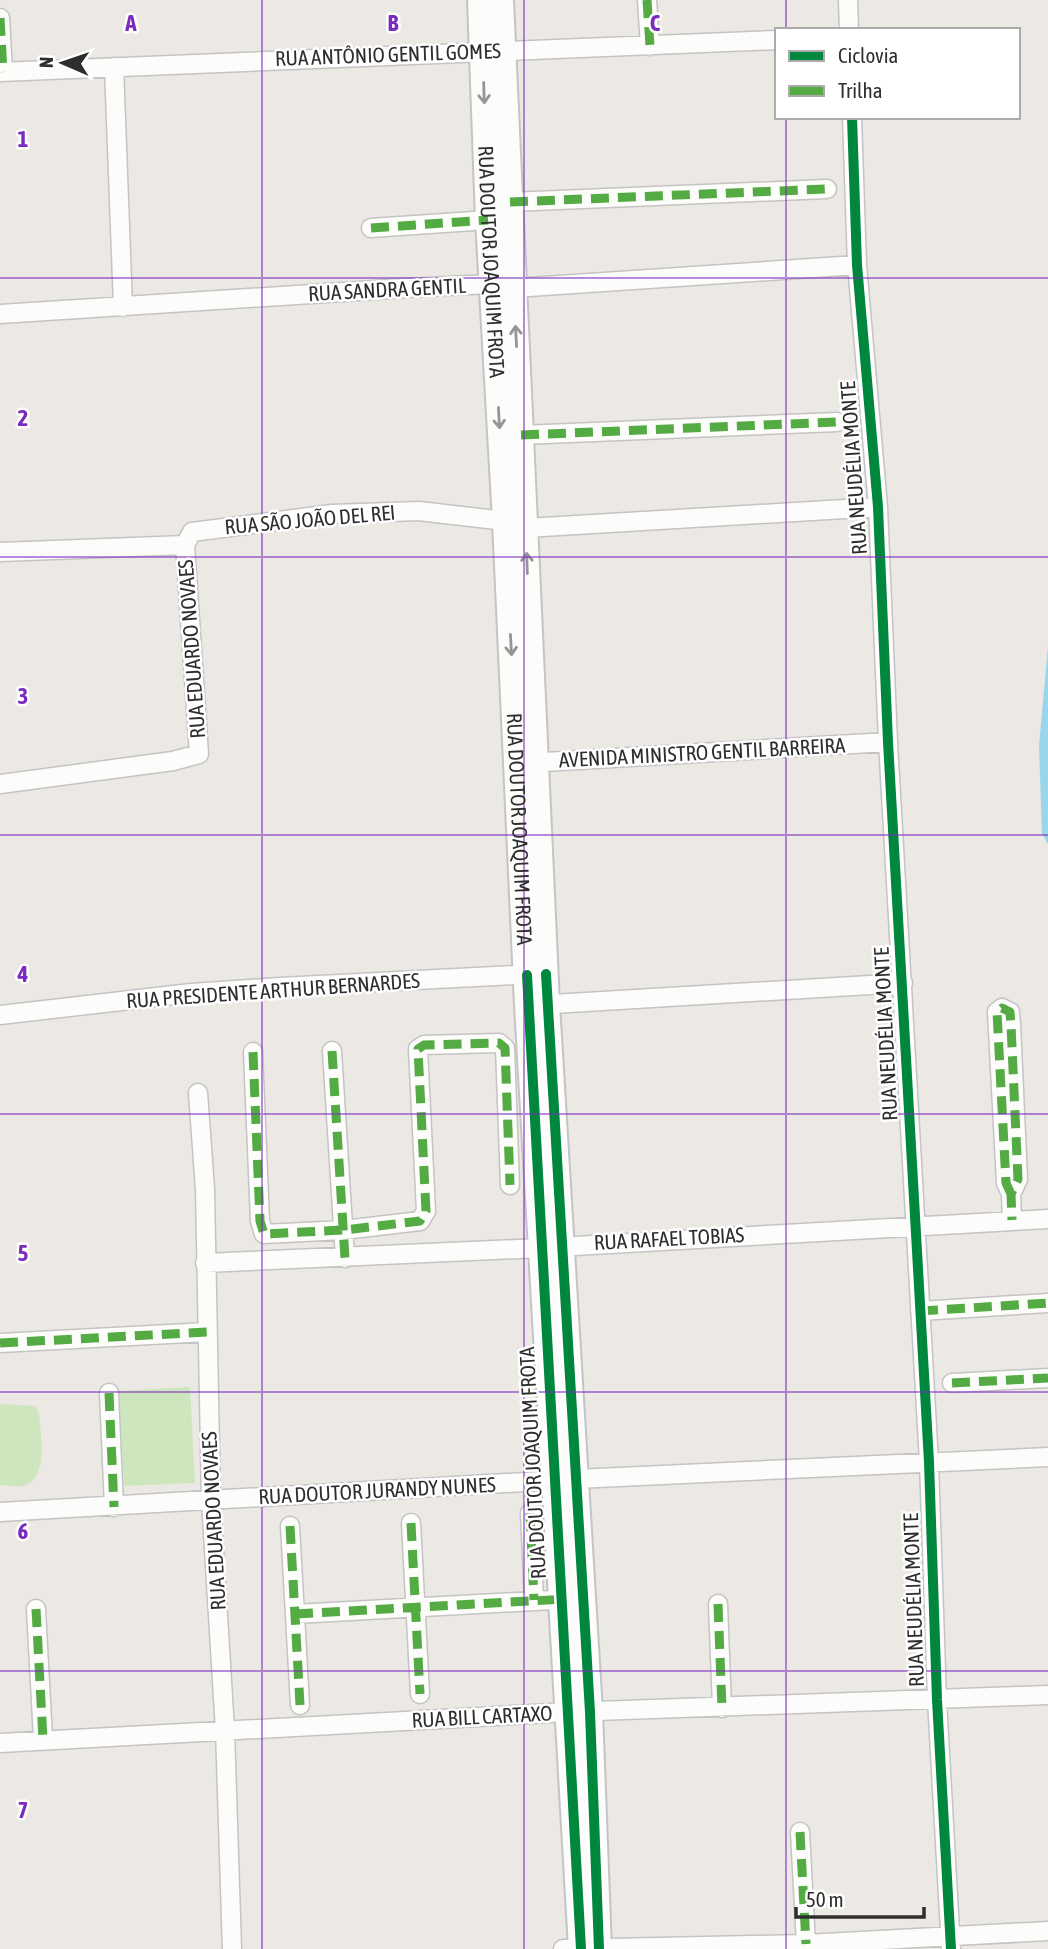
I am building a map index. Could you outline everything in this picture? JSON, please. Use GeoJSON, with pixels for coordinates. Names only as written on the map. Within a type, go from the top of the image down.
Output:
{"type":"FeatureCollection","features":[{"type":"Feature","properties":{"kind":"street","name":"RUA DOUTOR JOAQUIM FROTA"},"geometry":{"type":"LineString","coordinates":[[480,0],[494,51],[510,202],[502,286],[537,1004],[579,1712],[584,1949]]}},
{"type":"Feature","properties":{"kind":"street","name":"RUA DOUTOR JOAQUIM FROTA"},"geometry":{"type":"LineString","coordinates":[[501,0],[494,51],[488,220],[502,286],[521,435],[515,524]]}},
{"type":"Feature","properties":{"kind":"street"},"geometry":{"type":"LineString","coordinates":[[647,0],[650,46]]}},
{"type":"Feature","properties":{"kind":"street"},"geometry":{"type":"LineString","coordinates":[[848,0],[849,28]]}},
{"type":"Feature","properties":{"kind":"street"},"geometry":{"type":"LineString","coordinates":[[0,18],[2,72]]}},
{"type":"Feature","properties":{"kind":"street","name":"RUA ANTÔNIO GENTIL GOMES"},"geometry":{"type":"LineString","coordinates":[[2,72],[775,40]]}},
{"type":"Feature","properties":{"kind":"street"},"geometry":{"type":"LineString","coordinates":[[114,67],[123,307]]}},
{"type":"Feature","properties":{"kind":"street","name":"RUA NEUDÉLIA MONTE"},"geometry":{"type":"LineString","coordinates":[[852,119],[857,265],[878,507],[888,742],[929,1462],[937,1700],[950,1942]]}},
{"type":"Feature","properties":{"kind":"street"},"geometry":{"type":"LineString","coordinates":[[510,202],[827,189]]}},
{"type":"Feature","properties":{"kind":"street"},"geometry":{"type":"LineString","coordinates":[[372,228],[488,220]]}},
{"type":"Feature","properties":{"kind":"street","name":"RUA SANDRA GENTIL"},"geometry":{"type":"LineString","coordinates":[[0,314],[857,265]]}},
{"type":"Feature","properties":{"kind":"street"},"geometry":{"type":"LineString","coordinates":[[521,435],[837,422]]}},
{"type":"Feature","properties":{"kind":"street","name":"RUA SÃO JOÃO DEL REI"},"geometry":{"type":"LineString","coordinates":[[0,552],[185,545],[192,532],[332,513],[419,511],[515,524],[878,507]]}},
{"type":"Feature","properties":{"kind":"street","name":"RUA EDUARDO NOVAES"},"geometry":{"type":"LineString","coordinates":[[0,784],[173,761],[199,754],[185,545]]}},
{"type":"Feature","properties":{"kind":"street","name":"AVENIDA MINISTRO GENTIL BARREIRA"},"geometry":{"type":"LineString","coordinates":[[526,763],[888,742]]}},
{"type":"Feature","properties":{"kind":"street","name":"RUA PRESIDENTE ARTHUR BERNARDES"},"geometry":{"type":"LineString","coordinates":[[0,1015],[242,989],[536,974]]}},
{"type":"Feature","properties":{"kind":"street"},"geometry":{"type":"LineString","coordinates":[[537,1004],[902,984]]}},
{"type":"Feature","properties":{"kind":"street"},"geometry":{"type":"LineString","coordinates":[[1011,1194],[1018,1179],[1011,1026],[1010,1012],[1002,1009],[998,1012],[1005,1170],[1006,1183],[1011,1194],[1012,1220]]}},
{"type":"Feature","properties":{"kind":"street"},"geometry":{"type":"LineString","coordinates":[[253,1052],[262,1232],[267,1235],[420,1221],[426,1211],[418,1049],[424,1045],[499,1043],[505,1048],[510,1185]]}},
{"type":"Feature","properties":{"kind":"street"},"geometry":{"type":"LineString","coordinates":[[332,1051],[345,1258]]}},
{"type":"Feature","properties":{"kind":"street","name":"RUA EDUARDO NOVAES"},"geometry":{"type":"LineString","coordinates":[[198,1093],[205,1189],[211,1501],[225,1730],[232,1949]]}},
{"type":"Feature","properties":{"kind":"street","name":"RUA RAFAEL TOBIAS"},"geometry":{"type":"LineString","coordinates":[[205,1263],[345,1258],[1048,1219]]}},
{"type":"Feature","properties":{"kind":"street"},"geometry":{"type":"LineString","coordinates":[[920,1311],[1048,1303]]}},
{"type":"Feature","properties":{"kind":"street"},"geometry":{"type":"LineString","coordinates":[[0,1343],[207,1332]]}},
{"type":"Feature","properties":{"kind":"street"},"geometry":{"type":"LineString","coordinates":[[952,1383],[1048,1378]]}},
{"type":"Feature","properties":{"kind":"street"},"geometry":{"type":"LineString","coordinates":[[109,1393],[114,1507]]}},
{"type":"Feature","properties":{"kind":"street","name":"RUA DOUTOR JURANDY NUNES"},"geometry":{"type":"LineString","coordinates":[[0,1512],[565,1480],[1048,1457]]}},
{"type":"Feature","properties":{"kind":"street"},"geometry":{"type":"LineString","coordinates":[[530,1513],[534,1600]]}},
{"type":"Feature","properties":{"kind":"street"},"geometry":{"type":"LineString","coordinates":[[411,1523],[420,1694]]}},
{"type":"Feature","properties":{"kind":"street"},"geometry":{"type":"LineString","coordinates":[[290,1526],[300,1705]]}},
{"type":"Feature","properties":{"kind":"street"},"geometry":{"type":"LineString","coordinates":[[295,1614],[572,1599]]}},
{"type":"Feature","properties":{"kind":"street"},"geometry":{"type":"LineString","coordinates":[[718,1604],[722,1708]]}},
{"type":"Feature","properties":{"kind":"street"},"geometry":{"type":"LineString","coordinates":[[36,1609],[43,1739]]}},
{"type":"Feature","properties":{"kind":"street","name":"RUA BILL CARTAXO"},"geometry":{"type":"LineString","coordinates":[[0,1743],[579,1712],[1048,1696]]}},
{"type":"Feature","properties":{"kind":"street"},"geometry":{"type":"LineString","coordinates":[[800,1832],[806,1944]]}},
{"type":"Feature","properties":{"kind":"street"},"geometry":{"type":"LineString","coordinates":[[584,1949],[950,1942],[1048,1931]]}},
{"type":"Feature","properties":{"kind":"green space"},"geometry":{"type":"Polygon","coordinates":[[[190,1387],[195,1483],[124,1486],[119,1391],[190,1387]]]}},
{"type":"Feature","properties":{"kind":"green space"},"geometry":{"type":"Polygon","coordinates":[[[0,1405],[35,1406],[39,1413],[42,1454],[40,1465],[31,1481],[21,1487],[0,1485],[0,1405]]]}},
{"type":"Feature","properties":{"kind":"water"},"geometry":{"type":"Polygon","coordinates":[[[1048,646],[1048,844],[1042,834],[1039,746],[1048,646]]]}},
{"type":"Feature","properties":{"kind":"marked path"},"geometry":{"type":"LineString","coordinates":[[647,0],[650,46]]}},
{"type":"Feature","properties":{"kind":"marked path"},"geometry":{"type":"LineString","coordinates":[[0,18],[3,72]]}},
{"type":"Feature","properties":{"kind":"marked path"},"geometry":{"type":"LineString","coordinates":[[510,202],[827,189]]}},
{"type":"Feature","properties":{"kind":"marked path"},"geometry":{"type":"LineString","coordinates":[[371,228],[488,220]]}},
{"type":"Feature","properties":{"kind":"marked path"},"geometry":{"type":"LineString","coordinates":[[521,435],[837,422]]}},
{"type":"Feature","properties":{"kind":"marked path"},"geometry":{"type":"LineString","coordinates":[[1011,1194],[1006,1183],[997,1012],[1002,1008],[1010,1012],[1011,1025],[1018,1179],[1011,1194],[1012,1220]]}},
{"type":"Feature","properties":{"kind":"marked path"},"geometry":{"type":"LineString","coordinates":[[253,1052],[260,1221],[264,1234],[344,1230],[420,1221],[426,1211],[418,1049],[424,1045],[499,1043],[505,1048],[510,1185]]}},
{"type":"Feature","properties":{"kind":"marked path"},"geometry":{"type":"LineString","coordinates":[[332,1051],[345,1258]]}},
{"type":"Feature","properties":{"kind":"marked path"},"geometry":{"type":"LineString","coordinates":[[920,1311],[1048,1303]]}},
{"type":"Feature","properties":{"kind":"marked path"},"geometry":{"type":"LineString","coordinates":[[0,1343],[207,1332]]}},
{"type":"Feature","properties":{"kind":"marked path"},"geometry":{"type":"LineString","coordinates":[[952,1383],[1048,1378]]}},
{"type":"Feature","properties":{"kind":"marked path"},"geometry":{"type":"LineString","coordinates":[[109,1393],[114,1507]]}},
{"type":"Feature","properties":{"kind":"marked path"},"geometry":{"type":"LineString","coordinates":[[530,1513],[534,1600]]}},
{"type":"Feature","properties":{"kind":"marked path"},"geometry":{"type":"LineString","coordinates":[[411,1523],[420,1694]]}},
{"type":"Feature","properties":{"kind":"marked path"},"geometry":{"type":"LineString","coordinates":[[290,1526],[300,1705]]}},
{"type":"Feature","properties":{"kind":"marked path"},"geometry":{"type":"LineString","coordinates":[[295,1614],[567,1599]]}},
{"type":"Feature","properties":{"kind":"marked path"},"geometry":{"type":"LineString","coordinates":[[718,1604],[722,1708]]}},
{"type":"Feature","properties":{"kind":"marked path"},"geometry":{"type":"LineString","coordinates":[[36,1609],[43,1739]]}},
{"type":"Feature","properties":{"kind":"marked path"},"geometry":{"type":"LineString","coordinates":[[800,1832],[806,1944]]}},
{"type":"Feature","properties":{"kind":"cycle path"},"geometry":{"type":"LineString","coordinates":[[852,119],[857,265],[878,507],[888,742],[929,1462],[937,1700],[951,1949]]}},
{"type":"Feature","properties":{"kind":"cycle path"},"geometry":{"type":"LineString","coordinates":[[546,974],[590,1712],[599,1949]]}},
{"type":"Feature","properties":{"kind":"cycle path"},"geometry":{"type":"LineString","coordinates":[[527,975],[581,1949]]}}]}
